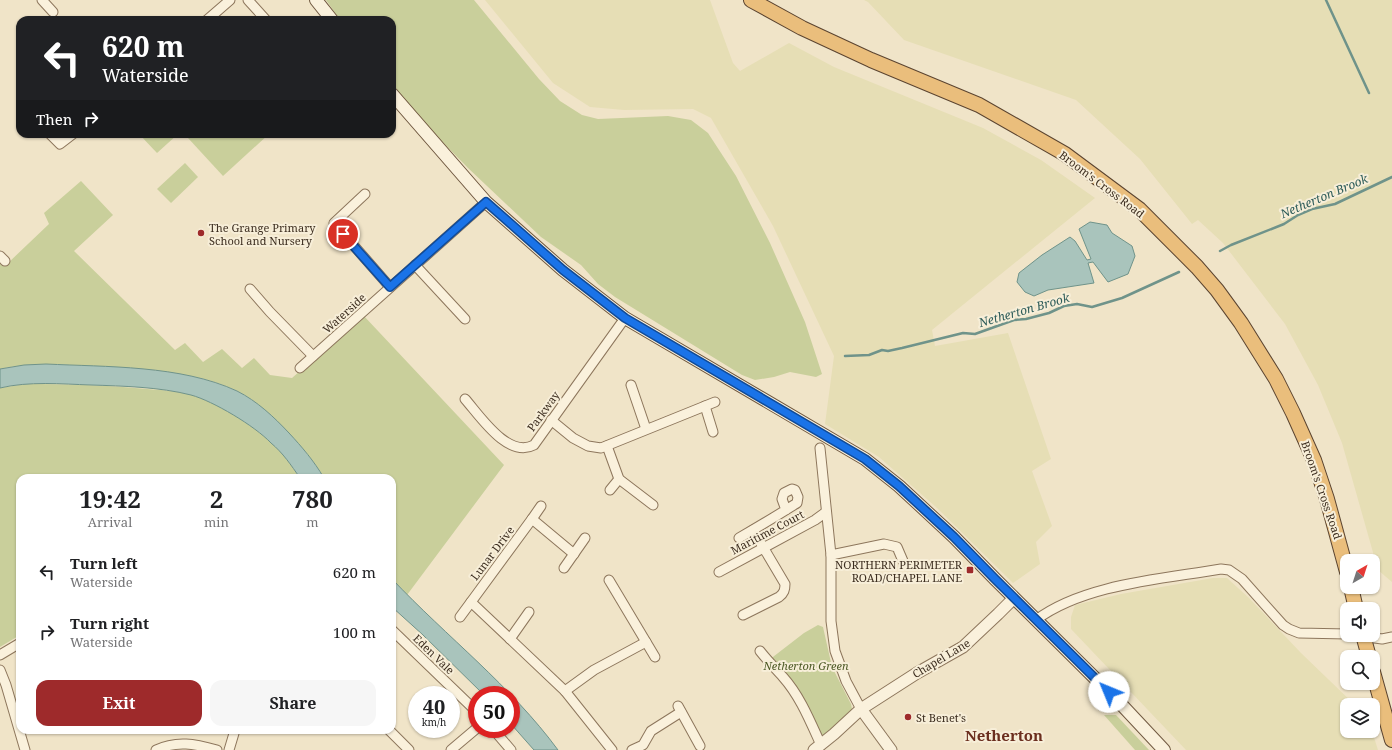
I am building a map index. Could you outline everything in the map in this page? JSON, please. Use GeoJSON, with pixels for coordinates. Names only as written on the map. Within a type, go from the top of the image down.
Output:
{"type":"FeatureCollection","features":[{"type":"Feature","properties":{"kind":"highway","name":"Broom's Cross Road"},"geometry":{"type":"LineString","coordinates":[[751,0],[802,28],[871,60],[979,105],[1065,154],[1139,209],[1197,267],[1217,290],[1244,328],[1276,379],[1294,413],[1314,460],[1327,499],[1342,554]]}},
{"type":"Feature","properties":{"kind":"highway"},"geometry":{"type":"LineString","coordinates":[[1378,690],[1392,740]]}},
{"type":"Feature","properties":{"kind":"main road"},"geometry":{"type":"LineString","coordinates":[[316,0],[329,16]]}},
{"type":"Feature","properties":{"kind":"main road"},"geometry":{"type":"LineString","coordinates":[[396,99],[486,202],[563,270],[625,318],[865,459],[899,486],[954,537],[1119,702],[1164,750]]}},
{"type":"Feature","properties":{"kind":"street"},"geometry":{"type":"LineString","coordinates":[[42,0],[53,12]]}},
{"type":"Feature","properties":{"kind":"street"},"geometry":{"type":"LineString","coordinates":[[212,16],[230,0]]}},
{"type":"Feature","properties":{"kind":"street"},"geometry":{"type":"LineString","coordinates":[[248,0],[262,16]]}},
{"type":"Feature","properties":{"kind":"street"},"geometry":{"type":"LineString","coordinates":[[54,138],[60,144],[68,138]]}},
{"type":"Feature","properties":{"kind":"street"},"geometry":{"type":"LineString","coordinates":[[365,194],[334,223],[390,287]]}},
{"type":"Feature","properties":{"kind":"street","name":"Waterside"},"geometry":{"type":"LineString","coordinates":[[300,368],[486,202]]}},
{"type":"Feature","properties":{"kind":"street"},"geometry":{"type":"LineString","coordinates":[[415,265],[465,319]]}},
{"type":"Feature","properties":{"kind":"street"},"geometry":{"type":"LineString","coordinates":[[250,289],[313,356]]}},
{"type":"Feature","properties":{"kind":"street","name":"Parkway"},"geometry":{"type":"LineString","coordinates":[[465,399],[499,437],[513,447],[527,449],[534,445],[625,318]]}},
{"type":"Feature","properties":{"kind":"street"},"geometry":{"type":"LineString","coordinates":[[630,384],[646,429]]}},
{"type":"Feature","properties":{"kind":"street"},"geometry":{"type":"LineString","coordinates":[[552,420],[573,438],[588,446],[602,448],[715,402]]}},
{"type":"Feature","properties":{"kind":"street"},"geometry":{"type":"LineString","coordinates":[[705,406],[713,432]]}},
{"type":"Feature","properties":{"kind":"street"},"geometry":{"type":"LineString","coordinates":[[607,446],[619,479],[653,505]]}},
{"type":"Feature","properties":{"kind":"street"},"geometry":{"type":"LineString","coordinates":[[820,448],[831,555],[831,621],[835,651],[846,681],[861,709],[891,750]]}},
{"type":"Feature","properties":{"kind":"street"},"geometry":{"type":"LineString","coordinates":[[610,490],[619,479]]}},
{"type":"Feature","properties":{"kind":"street","name":"Lunar Drive"},"geometry":{"type":"LineString","coordinates":[[460,617],[532,520],[540,506]]}},
{"type":"Feature","properties":{"kind":"street"},"geometry":{"type":"LineString","coordinates":[[739,538],[786,510]]}},
{"type":"Feature","properties":{"kind":"street","name":"Maritime Court"},"geometry":{"type":"LineString","coordinates":[[719,572],[815,520],[826,512]]}},
{"type":"Feature","properties":{"kind":"street"},"geometry":{"type":"LineString","coordinates":[[532,520],[574,554]]}},
{"type":"Feature","properties":{"kind":"street"},"geometry":{"type":"LineString","coordinates":[[743,615],[779,597],[784,594],[785,590],[785,584],[753,530]]}},
{"type":"Feature","properties":{"kind":"street"},"geometry":{"type":"LineString","coordinates":[[564,568],[586,538]]}},
{"type":"Feature","properties":{"kind":"street"},"geometry":{"type":"LineString","coordinates":[[831,555],[884,544],[896,547],[903,561]]}},
{"type":"Feature","properties":{"kind":"street"},"geometry":{"type":"LineString","coordinates":[[1036,620],[1049,610],[1074,599],[1102,590],[1135,583],[1228,570],[1242,579],[1283,625],[1289,629],[1299,633],[1340,634]]}},
{"type":"Feature","properties":{"kind":"street"},"geometry":{"type":"LineString","coordinates":[[609,580],[655,657]]}},
{"type":"Feature","properties":{"kind":"street","name":"Chapel Lane"},"geometry":{"type":"LineString","coordinates":[[861,709],[917,673],[963,647],[1014,598]]}},
{"type":"Feature","properties":{"kind":"street"},"geometry":{"type":"LineString","coordinates":[[471,602],[565,691],[612,750]]}},
{"type":"Feature","properties":{"kind":"street"},"geometry":{"type":"LineString","coordinates":[[510,639],[529,612]]}},
{"type":"Feature","properties":{"kind":"street","name":"Eden Vale"},"geometry":{"type":"LineString","coordinates":[[396,634],[468,703]]}},
{"type":"Feature","properties":{"kind":"street"},"geometry":{"type":"LineString","coordinates":[[1380,639],[1392,637]]}},
{"type":"Feature","properties":{"kind":"street"},"geometry":{"type":"LineString","coordinates":[[565,691],[594,670],[646,642]]}},
{"type":"Feature","properties":{"kind":"street"},"geometry":{"type":"LineString","coordinates":[[0,655],[16,645]]}},
{"type":"Feature","properties":{"kind":"street"},"geometry":{"type":"LineString","coordinates":[[760,651],[768,662],[783,677],[805,709],[817,748],[861,709]]}},
{"type":"Feature","properties":{"kind":"street"},"geometry":{"type":"LineString","coordinates":[[0,670],[16,719]]}},
{"type":"Feature","properties":{"kind":"street"},"geometry":{"type":"LineString","coordinates":[[632,750],[644,747],[651,731],[680,709],[700,746]]}},
{"type":"Feature","properties":{"kind":"street"},"geometry":{"type":"LineString","coordinates":[[20,734],[25,750]]}},
{"type":"Feature","properties":{"kind":"street"},"geometry":{"type":"LineString","coordinates":[[229,750],[234,734]]}},
{"type":"Feature","properties":{"kind":"street"},"geometry":{"type":"LineString","coordinates":[[393,734],[409,750]]}},
{"type":"Feature","properties":{"kind":"street"},"geometry":{"type":"LineString","coordinates":[[451,750],[468,736]]}},
{"type":"Feature","properties":{"kind":"street"},"geometry":{"type":"LineString","coordinates":[[501,738],[511,750]]}},
{"type":"Feature","properties":{"kind":"street"},"geometry":{"type":"LineString","coordinates":[[156,750],[166,745],[196,744],[217,750]]}},
{"type":"Feature","properties":{"kind":"shaded area"},"geometry":{"type":"Polygon","coordinates":[[[485,0],[710,0],[733,63],[740,71],[789,43],[834,67],[983,128],[1041,160],[1095,198],[932,330],[935,346],[1008,333],[1051,459],[1032,471],[1052,526],[1036,542],[1040,564],[1013,583],[937,508],[879,457],[825,424],[834,356],[773,226],[711,118],[693,109],[624,110],[590,107],[553,83],[485,0]]]}},
{"type":"Feature","properties":{"kind":"shaded area"},"geometry":{"type":"Polygon","coordinates":[[[864,0],[1392,0],[1392,582],[1380,572],[1380,554],[1373,554],[1342,443],[1318,385],[1285,324],[1223,243],[1198,220],[1192,224],[1140,159],[1076,100],[904,40],[868,2],[864,0]]]}},
{"type":"Feature","properties":{"kind":"shaded area"},"geometry":{"type":"Polygon","coordinates":[[[1213,578],[1227,578],[1249,598],[1301,653],[1348,698],[1340,698],[1340,738],[1374,738],[1378,750],[1186,750],[1071,629],[1071,617],[1075,605],[1121,594],[1213,578]]]}},
{"type":"Feature","properties":{"kind":"green space"},"geometry":{"type":"Polygon","coordinates":[[[326,0],[474,0],[539,79],[560,101],[582,115],[598,119],[668,116],[691,120],[708,133],[736,176],[770,243],[805,322],[822,374],[816,377],[790,372],[774,377],[755,380],[742,375],[615,297],[598,284],[581,265],[541,237],[468,168],[421,120],[396,91],[396,16],[337,16],[326,0]]]}},
{"type":"Feature","properties":{"kind":"green space"},"geometry":{"type":"Polygon","coordinates":[[[143,138],[174,138],[157,153],[143,138]]]}},
{"type":"Feature","properties":{"kind":"green space"},"geometry":{"type":"Polygon","coordinates":[[[188,138],[265,138],[223,176],[188,138]]]}},
{"type":"Feature","properties":{"kind":"green space"},"geometry":{"type":"Polygon","coordinates":[[[185,163],[198,177],[171,203],[157,189],[185,163]]]}},
{"type":"Feature","properties":{"kind":"green space"},"geometry":{"type":"Polygon","coordinates":[[[81,181],[113,215],[74,251],[175,350],[185,343],[203,362],[222,349],[242,368],[254,358],[270,375],[292,378],[363,315],[504,465],[407,595],[396,583],[396,474],[321,474],[312,460],[293,438],[277,421],[251,399],[221,384],[205,379],[188,375],[154,371],[90,366],[26,365],[0,369],[0,263],[7,264],[49,224],[44,213],[81,181]]]}},
{"type":"Feature","properties":{"kind":"green space"},"geometry":{"type":"Polygon","coordinates":[[[25,384],[71,385],[170,391],[192,395],[223,409],[244,421],[263,435],[283,454],[297,474],[16,474],[16,637],[0,647],[0,388],[25,384]]]}},
{"type":"Feature","properties":{"kind":"green space","name":"Netherton Green"},"geometry":{"type":"Polygon","coordinates":[[[818,625],[823,627],[832,667],[851,704],[852,709],[850,713],[822,737],[769,660],[804,633],[818,625]]]}},
{"type":"Feature","properties":{"kind":"green space"},"geometry":{"type":"Polygon","coordinates":[[[1104,715],[1116,715],[1149,750],[1135,750],[1104,715]]]}},
{"type":"Feature","properties":{"kind":"water"},"geometry":{"type":"Polygon","coordinates":[[[1090,222],[1107,225],[1112,233],[1132,246],[1135,256],[1128,274],[1108,282],[1093,262],[1088,263],[1094,283],[1048,290],[1034,296],[1025,292],[1017,282],[1019,273],[1042,255],[1070,237],[1075,241],[1087,260],[1091,259],[1079,229],[1090,222]]]}},
{"type":"Feature","properties":{"kind":"water"},"geometry":{"type":"Polygon","coordinates":[[[46,364],[143,369],[192,376],[215,382],[244,395],[271,415],[308,454],[321,474],[297,474],[279,451],[255,429],[222,408],[191,395],[141,387],[68,384],[22,384],[0,388],[0,369],[24,365],[46,364]]]}},
{"type":"Feature","properties":{"kind":"water"},"geometry":{"type":"Polygon","coordinates":[[[396,583],[502,686],[475,686],[396,611],[396,583]]]}},
{"type":"Feature","properties":{"kind":"water"},"geometry":{"type":"Polygon","coordinates":[[[520,704],[558,750],[534,750],[520,734],[520,704]]]}},
{"type":"Feature","properties":{"kind":"waterway"},"geometry":{"type":"LineString","coordinates":[[1326,0],[1369,93]]}},
{"type":"Feature","properties":{"kind":"waterway","name":"Netherton Brook"},"geometry":{"type":"LineString","coordinates":[[1220,251],[1231,245],[1284,224],[1298,215],[1312,209],[1335,204],[1392,177]]}},
{"type":"Feature","properties":{"kind":"waterway","name":"Netherton Brook"},"geometry":{"type":"LineString","coordinates":[[845,356],[869,355],[882,350],[888,351],[963,333],[975,334],[1014,320],[1026,319],[1049,313],[1064,306],[1077,304],[1092,307],[1122,298],[1179,272]]}},
{"type":"Feature","properties":{"kind":"place","name":"The Grange Primary School and Nursery"},"geometry":{"type":"Point","coordinates":[201,233]}},
{"type":"Feature","properties":{"kind":"place","name":"NORTHERN PERIMETER ROAD/CHAPEL LANE"},"geometry":{"type":"Point","coordinates":[970,570]}},
{"type":"Feature","properties":{"kind":"place","name":"St Benet's"},"geometry":{"type":"Point","coordinates":[908,717]}},
{"type":"Feature","properties":{"kind":"district","name":"Netherton"},"geometry":{"type":"Point","coordinates":[1004,735]}},
{"type":"Feature","properties":{"kind":"route"},"geometry":{"type":"LineString","coordinates":[[343,234],[390,287],[486,202],[563,270],[625,318],[865,459],[899,486],[954,537],[1109,692]]}}]}
